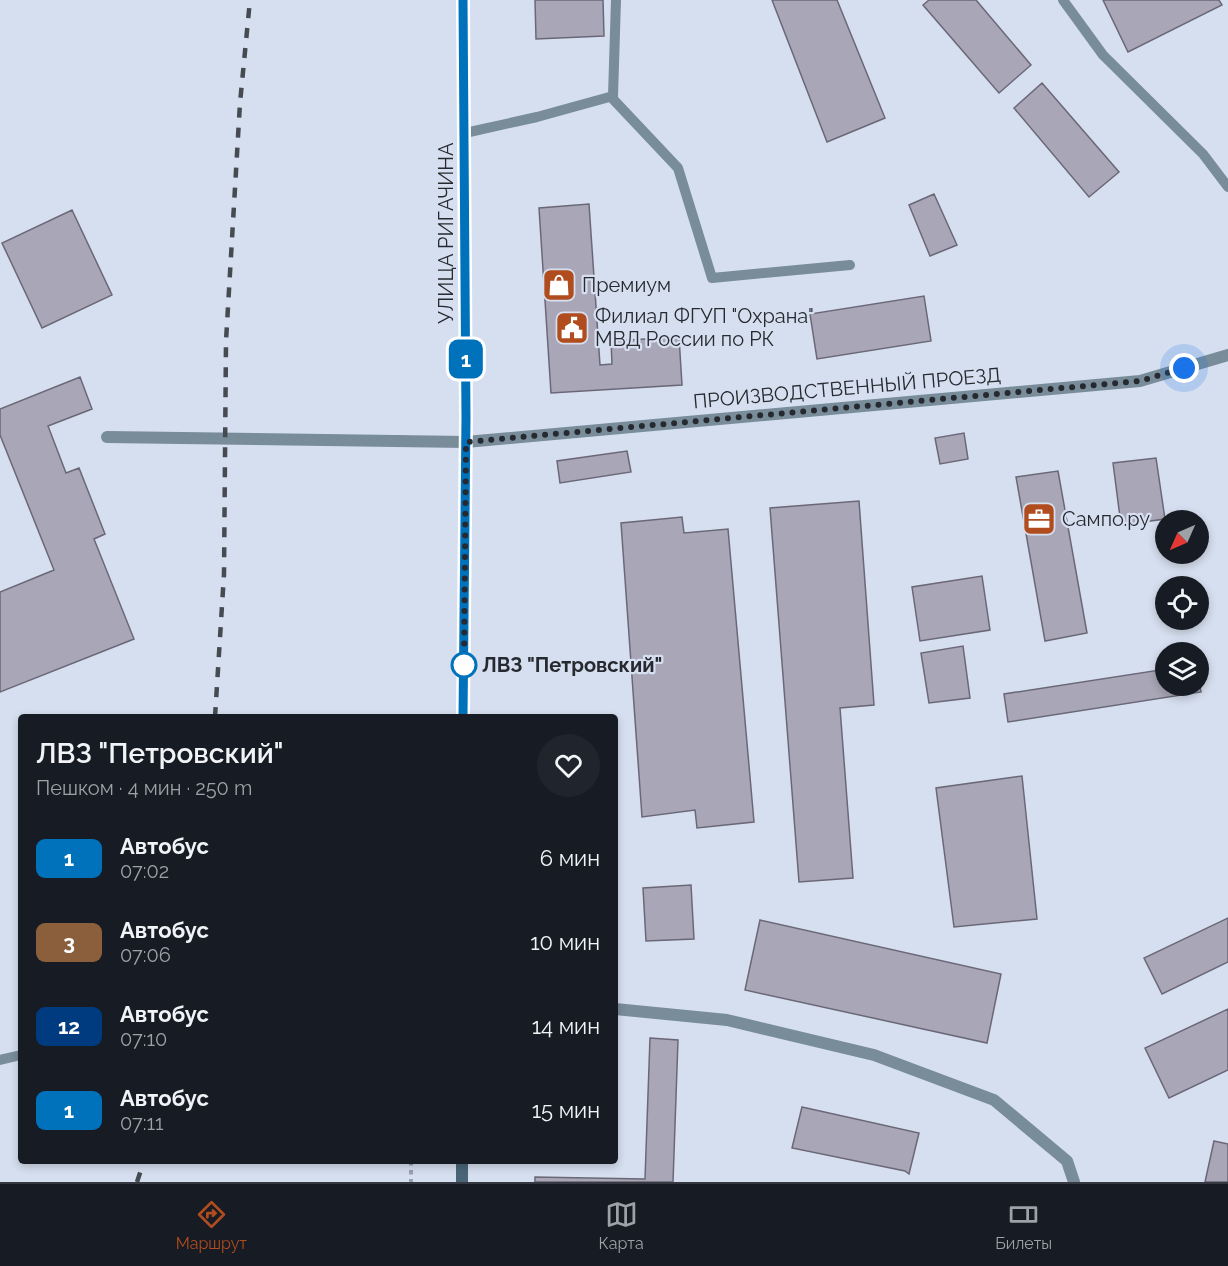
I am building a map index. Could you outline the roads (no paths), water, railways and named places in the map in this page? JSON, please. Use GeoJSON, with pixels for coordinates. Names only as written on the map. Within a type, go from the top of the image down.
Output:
{"type":"FeatureCollection","features":[{"type":"Feature","properties":{"kind":"main road","name":"УЛИЦА РИГАЧИНА"},"geometry":{"type":"LineString","coordinates":[[463,0],[466,442],[463,714]]}},
{"type":"Feature","properties":{"kind":"main road"},"geometry":{"type":"LineString","coordinates":[[462,1164],[462,1182]]}},
{"type":"Feature","properties":{"kind":"street","name":"ПРОИЗВОДСТВЕННЫЙ ПРОЕЗД"},"geometry":{"type":"LineString","coordinates":[[107,437],[466,442],[1140,381],[1228,355]]}},
{"type":"Feature","properties":{"kind":"street"},"geometry":{"type":"LineString","coordinates":[[618,1010],[727,1020],[874,1055],[994,1100],[1068,1161],[1074,1182]]}},
{"type":"Feature","properties":{"kind":"lane"},"geometry":{"type":"LineString","coordinates":[[616,0],[611,97],[678,168],[712,278],[850,265]]}},
{"type":"Feature","properties":{"kind":"lane"},"geometry":{"type":"LineString","coordinates":[[1063,0],[1102,55],[1203,154],[1228,187]]}},
{"type":"Feature","properties":{"kind":"lane"},"geometry":{"type":"LineString","coordinates":[[465,133],[611,97]]}},
{"type":"Feature","properties":{"kind":"lane"},"geometry":{"type":"LineString","coordinates":[[0,1060],[18,1056]]}},
{"type":"Feature","properties":{"kind":"railway"},"geometry":{"type":"LineString","coordinates":[[215,714],[224,574],[226,341],[240,103],[250,0]]}},
{"type":"Feature","properties":{"kind":"railway"},"geometry":{"type":"LineString","coordinates":[[137,1182],[143,1164]]}},
{"type":"Feature","properties":{"kind":"place","name":"Премиум"},"geometry":{"type":"Point","coordinates":[559,285]}},
{"type":"Feature","properties":{"kind":"place","name":"Филиал ФГУП \"Охрана\" МВД России по РК"},"geometry":{"type":"Point","coordinates":[572,328]}},
{"type":"Feature","properties":{"kind":"place","name":"Сампо.ру"},"geometry":{"type":"Point","coordinates":[1039,519]}},
{"type":"Feature","properties":{"kind":"place","name":"ЛВЗ \"Петровский\""},"geometry":{"type":"Point","coordinates":[464,665]}}]}
